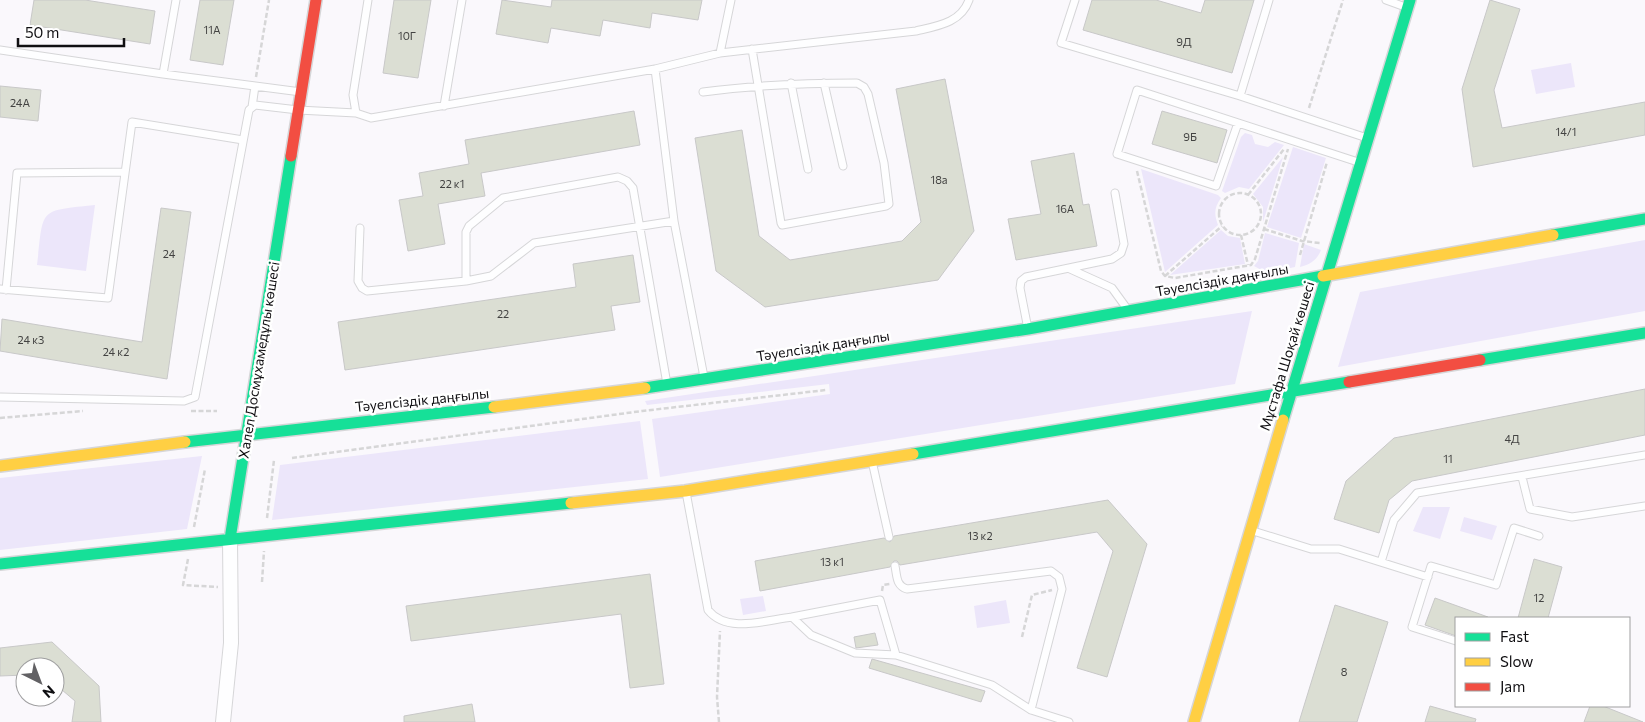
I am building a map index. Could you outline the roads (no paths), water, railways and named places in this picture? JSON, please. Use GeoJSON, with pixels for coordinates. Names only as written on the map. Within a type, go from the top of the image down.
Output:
{"type":"FeatureCollection","features":[{"type":"Feature","properties":{"kind":"street","name":"Халел Досмұхамедұлы көшесі"},"geometry":{"type":"LineString","coordinates":[[223,722],[231,643],[230,539],[316,0]]}},
{"type":"Feature","properties":{"kind":"street","name":"Мұстафа Шоқай көшесі"},"geometry":{"type":"LineString","coordinates":[[1194,722],[1409,4]]}},
{"type":"Feature","properties":{"kind":"street","name":"Тәуелсіздік даңғылы"},"geometry":{"type":"LineString","coordinates":[[0,466],[248,434],[596,396],[1130,312],[1645,219]]}},
{"type":"Feature","properties":{"kind":"street"},"geometry":{"type":"LineString","coordinates":[[0,564],[686,492],[1645,333]]}},
{"type":"Feature","properties":{"kind":"lane"},"geometry":{"type":"LineString","coordinates":[[163,74],[176,0]]}},
{"type":"Feature","properties":{"kind":"lane"},"geometry":{"type":"LineString","coordinates":[[356,113],[353,95],[368,0]]}},
{"type":"Feature","properties":{"kind":"lane"},"geometry":{"type":"LineString","coordinates":[[444,106],[462,0]]}},
{"type":"Feature","properties":{"kind":"lane"},"geometry":{"type":"LineString","coordinates":[[720,53],[731,0]]}},
{"type":"Feature","properties":{"kind":"lane"},"geometry":{"type":"LineString","coordinates":[[252,107],[255,105],[298,110],[356,113],[371,118],[655,69],[720,53],[916,31],[947,24],[966,9],[969,0]]}},
{"type":"Feature","properties":{"kind":"lane"},"geometry":{"type":"LineString","coordinates":[[1074,0],[1061,43],[1240,96],[1368,139]]}},
{"type":"Feature","properties":{"kind":"lane"},"geometry":{"type":"LineString","coordinates":[[1240,96],[1269,0]]}},
{"type":"Feature","properties":{"kind":"lane"},"geometry":{"type":"LineString","coordinates":[[1386,0],[1409,4]]}},
{"type":"Feature","properties":{"kind":"lane"},"geometry":{"type":"LineString","coordinates":[[703,92],[758,84],[857,83],[864,87],[868,94],[884,162],[889,204],[785,226],[781,223],[758,84],[752,49]]}},
{"type":"Feature","properties":{"kind":"lane"},"geometry":{"type":"LineString","coordinates":[[0,50],[301,92]]}},
{"type":"Feature","properties":{"kind":"lane"},"geometry":{"type":"LineString","coordinates":[[655,69],[674,221],[704,379]]}},
{"type":"Feature","properties":{"kind":"lane"},"geometry":{"type":"LineString","coordinates":[[791,83],[808,169]]}},
{"type":"Feature","properties":{"kind":"lane"},"geometry":{"type":"LineString","coordinates":[[824,83],[842,166]]}},
{"type":"Feature","properties":{"kind":"lane"},"geometry":{"type":"LineString","coordinates":[[0,397],[184,401],[194,396],[255,86]]}},
{"type":"Feature","properties":{"kind":"lane"},"geometry":{"type":"LineString","coordinates":[[1238,123],[1216,186],[1117,154],[1137,90],[1361,163]]}},
{"type":"Feature","properties":{"kind":"lane"},"geometry":{"type":"LineString","coordinates":[[125,172],[17,172],[3,289],[108,298],[132,122],[243,140]]}},
{"type":"Feature","properties":{"kind":"lane"},"geometry":{"type":"LineString","coordinates":[[466,281],[466,232],[469,226],[503,198],[618,178],[627,181],[634,188],[667,385]]}},
{"type":"Feature","properties":{"kind":"lane"},"geometry":{"type":"LineString","coordinates":[[1028,329],[1020,288],[1021,281],[1026,277],[1112,259],[1121,253],[1124,244],[1115,193]]}},
{"type":"Feature","properties":{"kind":"lane"},"geometry":{"type":"LineString","coordinates":[[360,228],[358,282],[367,291],[466,281],[491,276],[534,243],[674,221]]}},
{"type":"Feature","properties":{"kind":"lane"},"geometry":{"type":"LineString","coordinates":[[1069,269],[1112,288],[1130,312]]}},
{"type":"Feature","properties":{"kind":"lane"},"geometry":{"type":"LineString","coordinates":[[1381,562],[1394,520],[1417,493],[1645,455]]}},
{"type":"Feature","properties":{"kind":"lane"},"geometry":{"type":"LineString","coordinates":[[872,461],[889,537]]}},
{"type":"Feature","properties":{"kind":"lane"},"geometry":{"type":"LineString","coordinates":[[1522,477],[1530,509],[1550,514],[1572,517],[1645,506]]}},
{"type":"Feature","properties":{"kind":"lane"},"geometry":{"type":"LineString","coordinates":[[686,492],[708,610],[715,618],[729,625],[792,617],[880,600],[896,655]]}},
{"type":"Feature","properties":{"kind":"lane"},"geometry":{"type":"LineString","coordinates":[[1455,641],[1412,627],[1431,566],[1496,585],[1514,528],[1539,536]]}},
{"type":"Feature","properties":{"kind":"lane"},"geometry":{"type":"LineString","coordinates":[[1250,530],[1311,549],[1340,549],[1428,576]]}},
{"type":"Feature","properties":{"kind":"lane"},"geometry":{"type":"LineString","coordinates":[[895,566],[898,582],[907,589],[1051,571],[1059,577],[1062,589],[1031,710]]}},
{"type":"Feature","properties":{"kind":"lane"},"geometry":{"type":"LineString","coordinates":[[792,617],[811,635],[855,653],[896,655],[992,685],[1031,710],[1069,722]]}}]}
